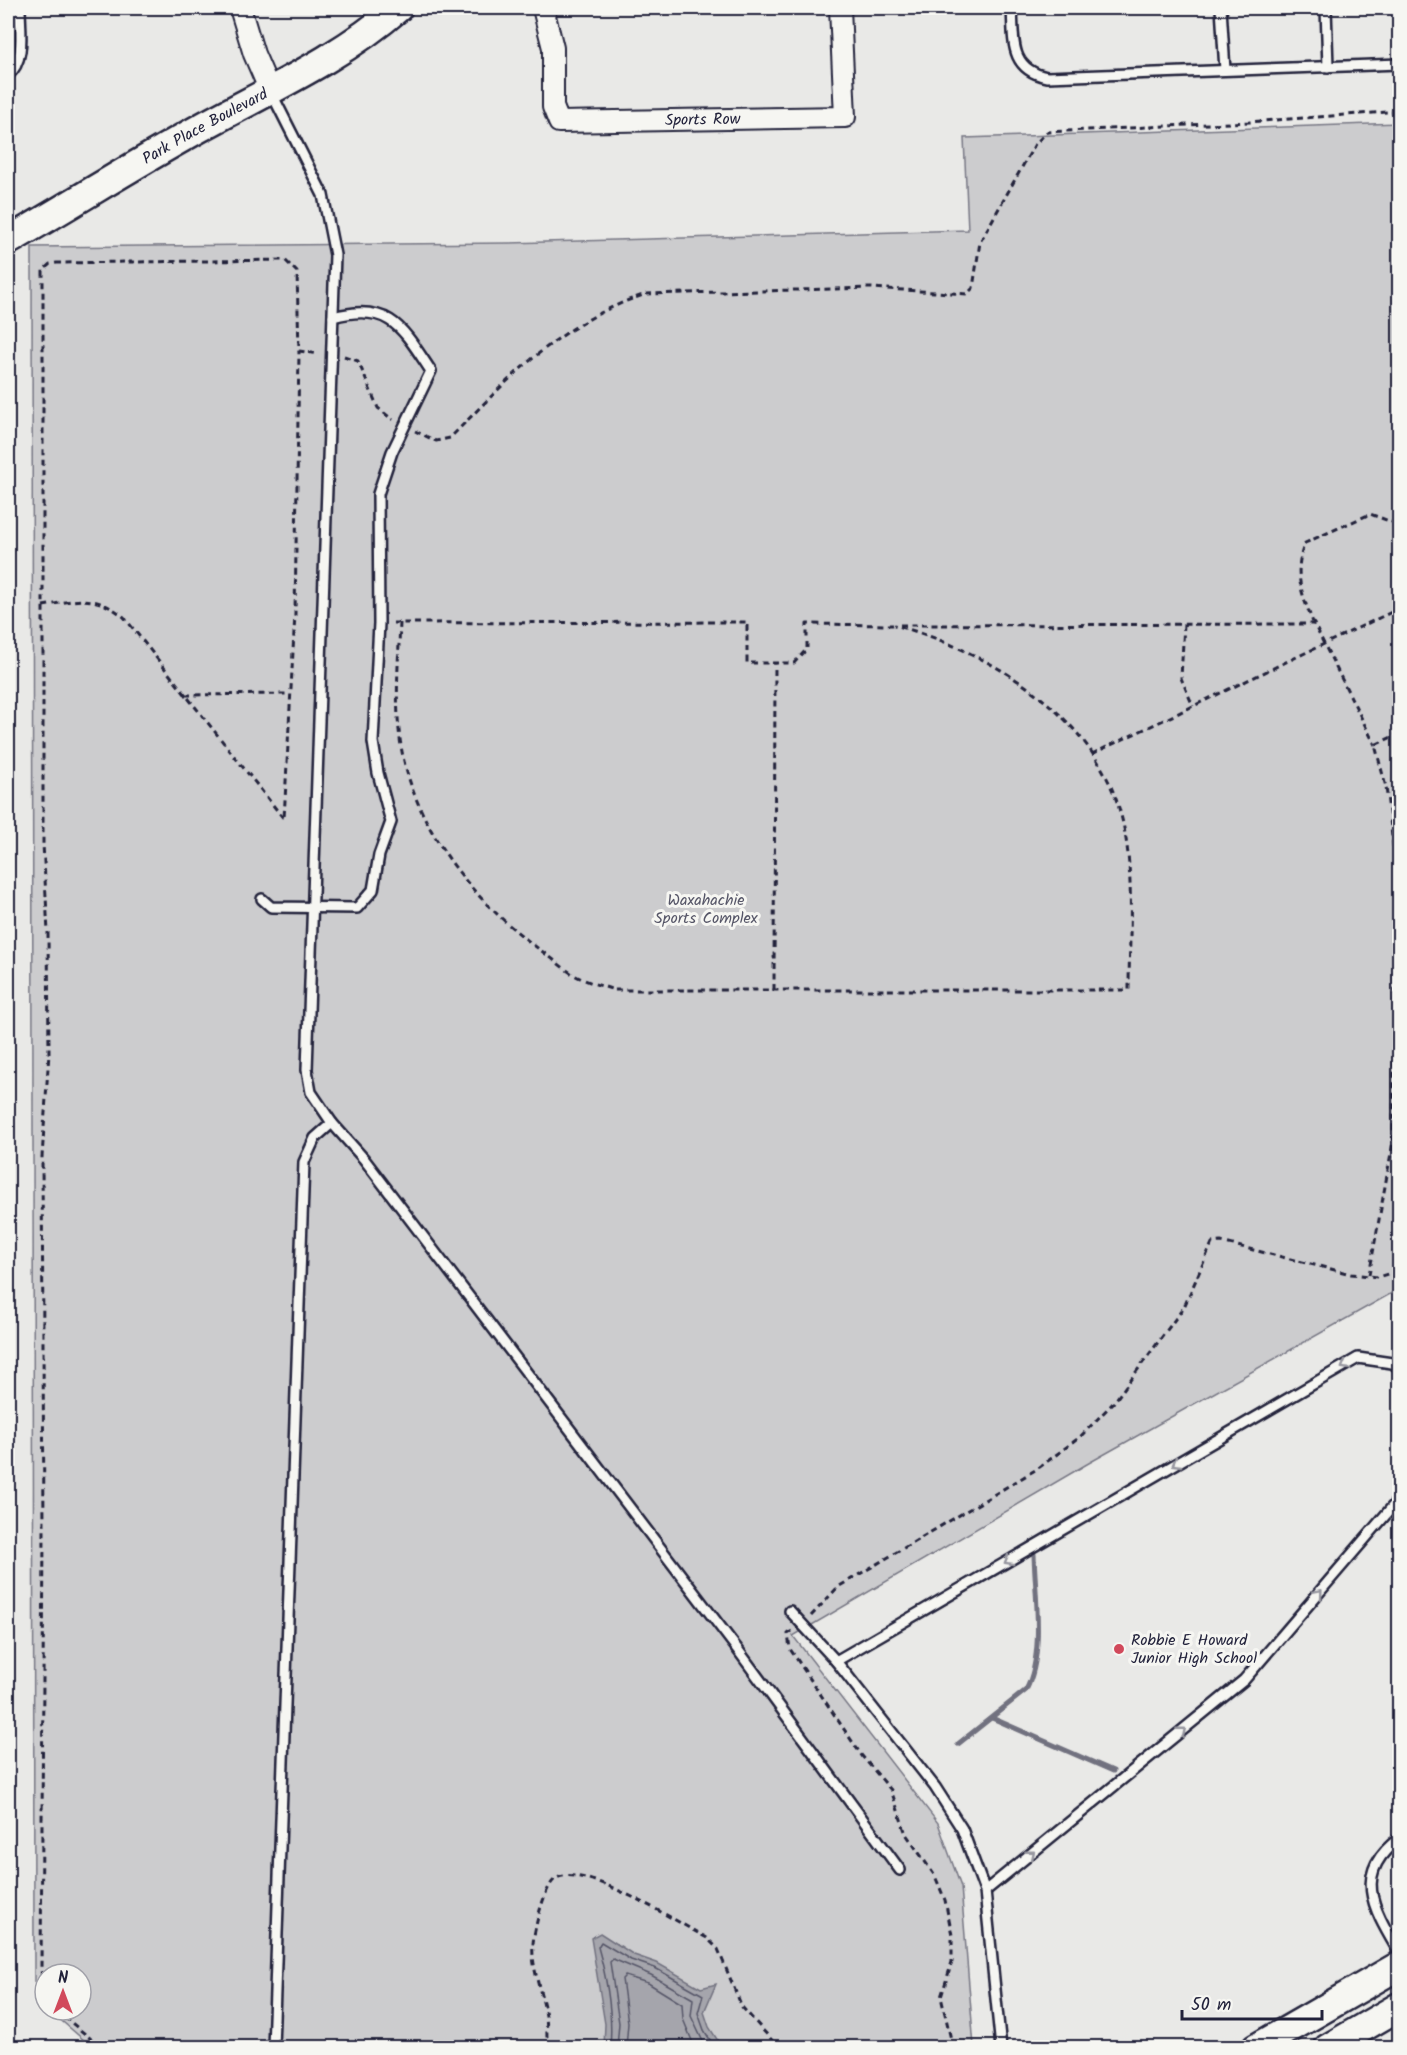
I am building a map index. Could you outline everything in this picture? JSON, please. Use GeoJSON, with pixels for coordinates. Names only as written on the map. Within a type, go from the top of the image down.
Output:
{"type":"FeatureCollection","features":[{"type":"Feature","properties":{"kind":"street"},"geometry":{"type":"LineString","coordinates":[[240,8],[254,54],[270,91]]}},
{"type":"Feature","properties":{"kind":"street","name":"Park Place Boulevard"},"geometry":{"type":"LineString","coordinates":[[8,242],[199,129],[270,91],[380,24],[398,8]]}},
{"type":"Feature","properties":{"kind":"street","name":"Sports Row"},"geometry":{"type":"LineString","coordinates":[[543,8],[553,48],[553,107],[559,122],[844,117],[840,8]]}},
{"type":"Feature","properties":{"kind":"street"},"geometry":{"type":"LineString","coordinates":[[1256,2048],[1400,1965]]}},
{"type":"Feature","properties":{"kind":"street"},"geometry":{"type":"LineString","coordinates":[[1328,2048],[1400,2006]]}},
{"type":"Feature","properties":{"kind":"lane"},"geometry":{"type":"LineString","coordinates":[[8,75],[15,69],[20,52],[20,8]]}},
{"type":"Feature","properties":{"kind":"lane"},"geometry":{"type":"LineString","coordinates":[[1012,8],[1017,56],[1026,69],[1047,77],[1400,64]]}},
{"type":"Feature","properties":{"kind":"lane"},"geometry":{"type":"LineString","coordinates":[[1221,8],[1225,70]]}},
{"type":"Feature","properties":{"kind":"lane"},"geometry":{"type":"LineString","coordinates":[[1326,8],[1328,67]]}},
{"type":"Feature","properties":{"kind":"lane"},"geometry":{"type":"LineString","coordinates":[[270,91],[323,195],[335,255],[307,1070],[311,1092],[332,1123],[364,1159],[738,1650],[900,1870]]}},
{"type":"Feature","properties":{"kind":"lane"},"geometry":{"type":"LineString","coordinates":[[262,899],[271,907],[357,908],[373,890],[379,855],[391,822],[378,773],[373,742],[379,623],[378,494],[392,452],[431,371],[401,327],[394,322],[380,315],[354,311],[333,317]]}},
{"type":"Feature","properties":{"kind":"lane"},"geometry":{"type":"LineString","coordinates":[[273,2048],[304,1162],[315,1138],[332,1123]]}},
{"type":"Feature","properties":{"kind":"lane"},"geometry":{"type":"LineString","coordinates":[[836,1661],[1358,1358],[1392,1363],[1400,1368]]}},
{"type":"Feature","properties":{"kind":"lane"},"geometry":{"type":"LineString","coordinates":[[985,1891],[1244,1680],[1400,1498]]}},
{"type":"Feature","properties":{"kind":"lane"},"geometry":{"type":"LineString","coordinates":[[790,1611],[836,1661],[935,1787],[962,1829],[985,1891],[1001,2048]]}},
{"type":"Feature","properties":{"kind":"lane"},"geometry":{"type":"LineString","coordinates":[[1400,1838],[1386,1848],[1372,1870],[1370,1889],[1376,1912],[1400,1954]]}},
{"type":"Feature","properties":{"kind":"path"},"geometry":{"type":"LineString","coordinates":[[43,606],[83,599],[108,604],[124,617],[284,819],[295,614],[299,351]]}},
{"type":"Feature","properties":{"kind":"path"},"geometry":{"type":"LineString","coordinates":[[1368,1276],[1393,1142],[1396,869],[1392,822],[1375,745],[1314,625],[1302,594],[1297,572],[1305,543],[1370,514],[1400,525]]}},
{"type":"Feature","properties":{"kind":"path"},"geometry":{"type":"LineString","coordinates":[[1092,754],[1400,608]]}},
{"type":"Feature","properties":{"kind":"path"},"geometry":{"type":"LineString","coordinates":[[379,623],[747,622],[747,663],[794,663],[807,649],[807,624],[1314,625]]}},
{"type":"Feature","properties":{"kind":"path"},"geometry":{"type":"LineString","coordinates":[[400,623],[397,698],[405,768],[434,836],[470,887],[507,925],[579,978],[614,990],[1129,990],[1126,843],[1119,808],[1109,783],[1092,754],[1078,734],[1058,714],[1006,674],[948,644],[894,625]]}},
{"type":"Feature","properties":{"kind":"path"},"geometry":{"type":"LineString","coordinates":[[1184,624],[1181,678],[1193,706]]}},
{"type":"Feature","properties":{"kind":"path"},"geometry":{"type":"LineString","coordinates":[[774,990],[775,663]]}},
{"type":"Feature","properties":{"kind":"path"},"geometry":{"type":"LineString","coordinates":[[185,695],[289,694]]}},
{"type":"Feature","properties":{"kind":"path"},"geometry":{"type":"LineString","coordinates":[[1375,745],[1400,733]]}},
{"type":"Feature","properties":{"kind":"path"},"geometry":{"type":"LineString","coordinates":[[953,2048],[941,1997],[952,1962],[952,1935],[945,1900],[935,1876],[906,1834],[891,1790],[861,1756],[790,1649],[788,1634],[818,1610],[838,1587],[1037,1469],[1080,1437],[1114,1402],[1184,1307],[1212,1243],[1221,1242],[1368,1276],[1378,1277],[1400,1270]]}},
{"type":"Feature","properties":{"kind":"path"},"geometry":{"type":"LineString","coordinates":[[547,2048],[546,2017],[533,1945],[548,1889],[555,1878],[569,1875],[589,1878],[627,1894],[707,1938],[718,1949],[742,2007],[779,2048]]}},
{"type":"Feature","properties":{"kind":"path"},"geometry":{"type":"LineString","coordinates":[[71,2022],[102,2048]]}},
{"type":"Feature","properties":{"kind":"green space","name":"Waxahachie Sports Complex"},"geometry":{"type":"Polygon","coordinates":[[[1399,123],[1399,1289],[1087,1464],[793,1636],[938,1823],[961,1887],[974,2047],[92,2047],[63,2022],[93,2022],[93,1962],[34,1962],[32,247],[510,243],[968,230],[964,138],[1399,123]]]}},
{"type":"Feature","properties":{"kind":"water"},"geometry":{"type":"Polygon","coordinates":[[[600,1933],[634,1955],[657,1963],[701,1988],[716,1984],[704,2012],[709,2027],[722,2047],[604,2047],[605,2024],[591,1938],[600,1933]]]}},
{"type":"Feature","properties":{"kind":"waterway"},"geometry":{"type":"LineString","coordinates":[[958,1744],[1026,1690],[1032,1676],[1038,1624],[1034,1554]]}},
{"type":"Feature","properties":{"kind":"waterway"},"geometry":{"type":"LineString","coordinates":[[992,1718],[1113,1771]]}},
{"type":"Feature","properties":{"kind":"place","name":"Robbie E Howard Junior High School"},"geometry":{"type":"Point","coordinates":[1119,1649]}}]}
